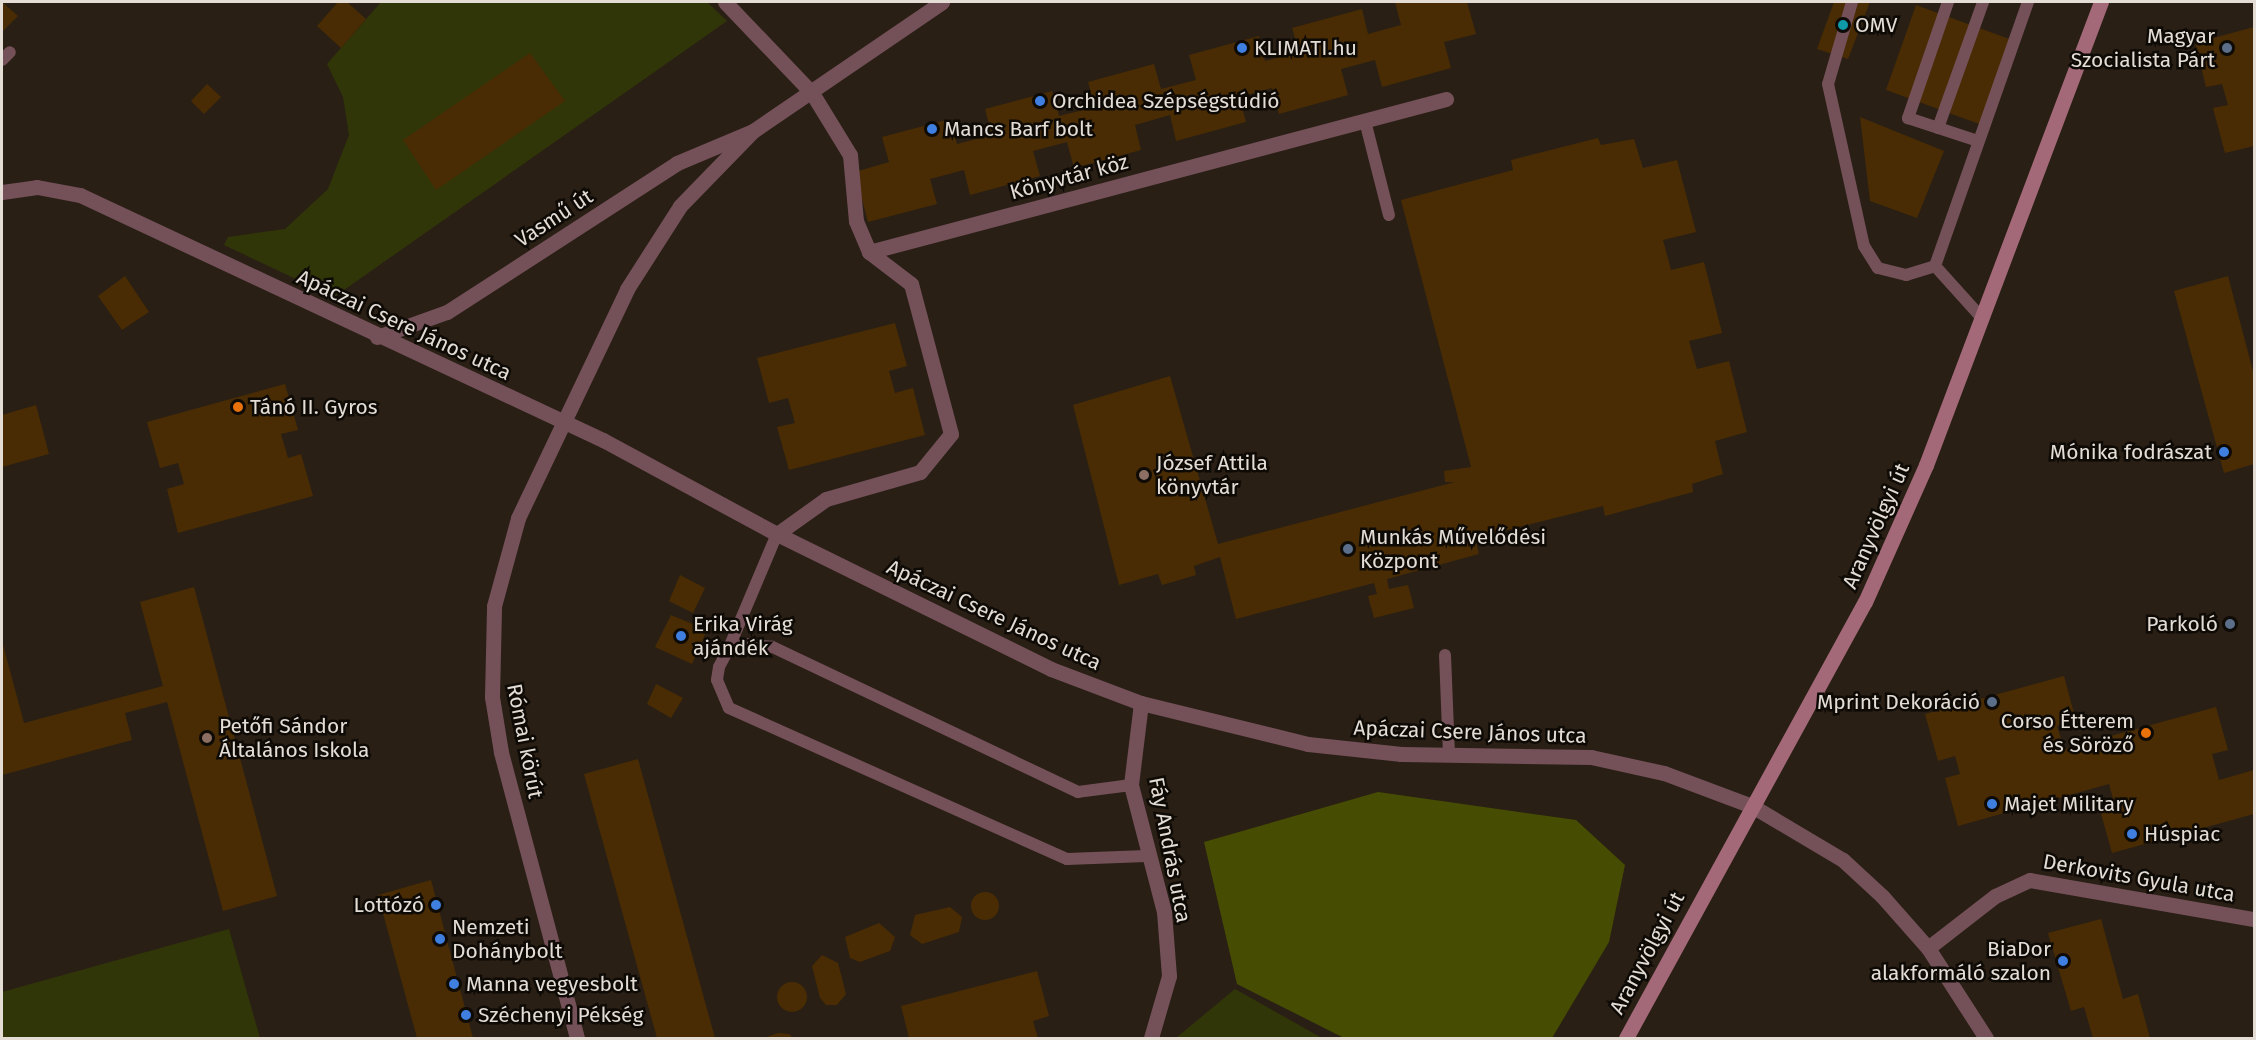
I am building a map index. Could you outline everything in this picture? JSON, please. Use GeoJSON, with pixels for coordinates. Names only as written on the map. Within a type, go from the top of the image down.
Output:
{"type":"FeatureCollection","features":[{"type":"Feature","properties":{"kind":"street"},"geometry":{"type":"LineString","coordinates":[[725,2],[812,93],[850,156],[856,221],[869,252],[910,284],[951,434],[920,472],[826,499],[777,534]]}},
{"type":"Feature","properties":{"kind":"street","name":"Vasmű út"},"geometry":{"type":"LineString","coordinates":[[377,337],[447,312],[676,163],[753,131],[812,93],[942,2]]}},
{"type":"Feature","properties":{"kind":"street","name":"Aranyvölgyi út"},"geometry":{"type":"LineString","coordinates":[[1626,1038],[1865,602],[1926,465],[2101,2]]}},
{"type":"Feature","properties":{"kind":"street","name":"Könyvtár köz"},"geometry":{"type":"LineString","coordinates":[[869,252],[1446,99]]}},
{"type":"Feature","properties":{"kind":"street","name":"Vasmű út"},"geometry":{"type":"LineString","coordinates":[[562,421],[627,289],[680,206],[753,131]]}},
{"type":"Feature","properties":{"kind":"street","name":"Apáczai Csere János utca"},"geometry":{"type":"LineString","coordinates":[[2,192],[37,187],[80,195],[377,337],[562,421],[777,534],[1051,669],[1141,703],[1308,744],[1449,754],[1591,758],[1664,773],[1752,806],[1843,860],[1928,948],[1986,1038]]}},
{"type":"Feature","properties":{"kind":"street","name":"Római körút"},"geometry":{"type":"LineString","coordinates":[[562,421],[504,557],[494,606],[492,697],[501,752],[577,1038]]}},
{"type":"Feature","properties":{"kind":"street","name":"Fáy András utca"},"geometry":{"type":"LineString","coordinates":[[1141,703],[1131,784],[1146,855],[1164,912],[1169,976],[1151,1038]]}},
{"type":"Feature","properties":{"kind":"street","name":"Derkovits Gyula utca"},"geometry":{"type":"LineString","coordinates":[[1928,948],[1995,896],[2030,880],[2254,919]]}},
{"type":"Feature","properties":{"kind":"lane"},"geometry":{"type":"LineString","coordinates":[[1852,2],[1828,84],[1864,246],[1878,268],[1906,275],[1935,266]]}},
{"type":"Feature","properties":{"kind":"lane"},"geometry":{"type":"LineString","coordinates":[[1948,2],[1908,118],[1978,141]]}},
{"type":"Feature","properties":{"kind":"lane"},"geometry":{"type":"LineString","coordinates":[[1938,128],[1983,2]]}},
{"type":"Feature","properties":{"kind":"lane"},"geometry":{"type":"LineString","coordinates":[[1935,266],[2028,2]]}},
{"type":"Feature","properties":{"kind":"lane"},"geometry":{"type":"LineString","coordinates":[[1365,121],[1389,215]]}},
{"type":"Feature","properties":{"kind":"lane"},"geometry":{"type":"LineString","coordinates":[[1935,266],[1981,317]]}},
{"type":"Feature","properties":{"kind":"lane"},"geometry":{"type":"LineString","coordinates":[[777,534],[717,680],[729,708],[1067,860],[1146,855]]}},
{"type":"Feature","properties":{"kind":"lane"},"geometry":{"type":"LineString","coordinates":[[728,650],[746,644],[772,647],[1078,792],[1131,784]]}},
{"type":"Feature","properties":{"kind":"lane"},"geometry":{"type":"LineString","coordinates":[[1445,655],[1449,754]]}},
{"type":"Feature","properties":{"kind":"green space"},"geometry":{"type":"Polygon","coordinates":[[[381,2],[707,2],[727,21],[334,297],[224,245],[228,237],[285,229],[328,189],[349,135],[343,97],[327,64],[381,2]]]}},
{"type":"Feature","properties":{"kind":"green space"},"geometry":{"type":"Polygon","coordinates":[[[1378,792],[1576,820],[1625,865],[1609,942],[1552,1038],[1344,1038],[1237,984],[1204,842],[1378,792]]]}},
{"type":"Feature","properties":{"kind":"green space"},"geometry":{"type":"Polygon","coordinates":[[[229,929],[260,1038],[2,1038],[2,992],[229,929]]]}},
{"type":"Feature","properties":{"kind":"green space"},"geometry":{"type":"Polygon","coordinates":[[[1235,989],[1322,1038],[1176,1038],[1235,989]]]}},
{"type":"Feature","properties":{"kind":"building"},"geometry":{"type":"Polygon","coordinates":[[[2,2],[18,16],[2,32],[2,2]]]}},
{"type":"Feature","properties":{"kind":"building"},"geometry":{"type":"Polygon","coordinates":[[[338,2],[347,2],[366,19],[341,48],[317,26],[338,2]]]}},
{"type":"Feature","properties":{"kind":"building"},"geometry":{"type":"Polygon","coordinates":[[[1395,2],[1467,2],[1476,34],[1444,42],[1451,68],[1382,87],[1375,60],[1341,69],[1348,95],[1279,114],[1272,88],[1239,97],[1246,122],[1176,141],[1170,115],[1135,125],[1141,150],[1074,168],[1067,142],[1033,151],[1040,176],[970,195],[964,170],[930,179],[937,204],[868,222],[855,172],[889,162],[882,137],[950,119],[957,144],[992,135],[985,109],[1052,91],[1059,116],[1095,107],[1088,82],[1154,64],[1161,89],[1196,80],[1189,55],[1259,36],[1265,61],[1299,52],[1292,28],[1362,9],[1368,34],[1401,25],[1395,2]]]}},
{"type":"Feature","properties":{"kind":"building","name":"OMV"},"geometry":{"type":"Polygon","coordinates":[[[1834,2],[1870,2],[1848,59],[1817,49],[1834,2]]]}},
{"type":"Feature","properties":{"kind":"building","name":"OMV"},"geometry":{"type":"Polygon","coordinates":[[[1916,5],[2012,40],[1982,125],[1886,90],[1916,5]]]}},
{"type":"Feature","properties":{"kind":"building"},"geometry":{"type":"Polygon","coordinates":[[[2254,27],[2254,146],[2225,153],[2213,108],[2228,105],[2222,84],[2206,87],[2195,43],[2254,27]]]}},
{"type":"Feature","properties":{"kind":"building"},"geometry":{"type":"Polygon","coordinates":[[[530,53],[565,101],[436,190],[403,140],[530,53]]]}},
{"type":"Feature","properties":{"kind":"building"},"geometry":{"type":"Polygon","coordinates":[[[207,84],[221,97],[204,114],[191,101],[207,84]]]}},
{"type":"Feature","properties":{"kind":"building"},"geometry":{"type":"Polygon","coordinates":[[[1860,117],[1944,151],[1917,218],[1870,201],[1860,117]]]}},
{"type":"Feature","properties":{"kind":"building"},"geometry":{"type":"Polygon","coordinates":[[[1598,138],[1601,145],[1634,139],[1643,168],[1677,160],[1696,232],[1663,240],[1671,270],[1704,262],[1722,333],[1689,341],[1697,369],[1729,361],[1747,432],[1715,441],[1723,474],[1692,484],[1693,492],[1605,516],[1603,506],[1475,538],[1479,554],[1387,579],[1389,589],[1408,585],[1414,608],[1374,618],[1368,596],[1377,594],[1374,583],[1236,619],[1220,557],[1194,566],[1196,575],[1162,585],[1158,574],[1119,585],[1073,405],[1170,376],[1218,544],[1455,482],[1445,482],[1444,471],[1471,467],[1401,200],[1513,170],[1511,160],[1598,138]]]}},
{"type":"Feature","properties":{"kind":"building"},"geometry":{"type":"Polygon","coordinates":[[[125,276],[149,312],[122,330],[98,296],[125,276]]]}},
{"type":"Feature","properties":{"kind":"building"},"geometry":{"type":"Polygon","coordinates":[[[2228,276],[2254,375],[2254,464],[2224,473],[2174,291],[2228,276]]]}},
{"type":"Feature","properties":{"kind":"building"},"geometry":{"type":"Polygon","coordinates":[[[895,323],[907,366],[889,371],[895,393],[913,388],[925,435],[789,470],[777,427],[795,423],[788,398],[769,403],[757,358],[895,323]]]}},
{"type":"Feature","properties":{"kind":"building"},"geometry":{"type":"Polygon","coordinates":[[[285,384],[298,430],[281,434],[288,458],[301,454],[313,496],[178,533],[167,489],[184,484],[178,463],[160,468],[147,422],[285,384]]]}},
{"type":"Feature","properties":{"kind":"building"},"geometry":{"type":"Polygon","coordinates":[[[36,405],[49,454],[2,467],[2,415],[36,405]]]}},
{"type":"Feature","properties":{"kind":"building"},"geometry":{"type":"Polygon","coordinates":[[[680,575],[705,588],[693,613],[669,601],[680,575]]]}},
{"type":"Feature","properties":{"kind":"building"},"geometry":{"type":"Polygon","coordinates":[[[194,587],[277,896],[223,911],[167,702],[125,713],[132,740],[2,775],[2,641],[24,723],[163,686],[140,602],[194,587]]]}},
{"type":"Feature","properties":{"kind":"building"},"geometry":{"type":"Polygon","coordinates":[[[671,615],[707,630],[692,664],[655,647],[671,615]]]}},
{"type":"Feature","properties":{"kind":"building"},"geometry":{"type":"Polygon","coordinates":[[[2064,676],[2076,721],[2057,726],[2064,749],[2216,707],[2228,750],[2212,754],[2219,780],[2254,770],[2254,814],[2112,853],[2100,810],[2115,806],[2109,784],[1958,826],[1945,778],[1960,774],[1955,756],[1938,761],[1925,714],[2064,676]]]}},
{"type":"Feature","properties":{"kind":"building"},"geometry":{"type":"Polygon","coordinates":[[[656,684],[683,698],[671,718],[647,704],[656,684]]]}},
{"type":"Feature","properties":{"kind":"building"},"geometry":{"type":"Polygon","coordinates":[[[638,759],[715,1038],[657,1038],[584,774],[638,759]]]}},
{"type":"Feature","properties":{"kind":"building"},"geometry":{"type":"Polygon","coordinates":[[[431,880],[473,1038],[417,1038],[378,895],[431,880]]]}},
{"type":"Feature","properties":{"kind":"building"},"geometry":{"type":"Polygon","coordinates":[[[985,892],[995,896],[999,906],[995,916],[985,920],[975,916],[971,906],[975,896],[985,892]]]}},
{"type":"Feature","properties":{"kind":"building"},"geometry":{"type":"Polygon","coordinates":[[[950,907],[962,917],[959,932],[922,944],[910,935],[915,915],[950,907]]]}},
{"type":"Feature","properties":{"kind":"building"},"geometry":{"type":"Polygon","coordinates":[[[2101,919],[2123,999],[2138,994],[2150,1038],[2093,1038],[2084,1007],[2071,1011],[2048,933],[2101,919]]]}},
{"type":"Feature","properties":{"kind":"building"},"geometry":{"type":"Polygon","coordinates":[[[879,923],[895,937],[890,951],[860,962],[850,958],[845,937],[879,923]]]}},
{"type":"Feature","properties":{"kind":"building"},"geometry":{"type":"Polygon","coordinates":[[[822,955],[838,963],[846,994],[837,1005],[826,1005],[820,998],[812,966],[822,955]]]}},
{"type":"Feature","properties":{"kind":"building"},"geometry":{"type":"Polygon","coordinates":[[[1037,971],[1049,1016],[1033,1021],[1038,1038],[909,1038],[901,1006],[1037,971]]]}},
{"type":"Feature","properties":{"kind":"building"},"geometry":{"type":"Polygon","coordinates":[[[792,982],[803,986],[807,997],[803,1008],[792,1012],[781,1008],[777,997],[781,986],[792,982]]]}},
{"type":"Feature","properties":{"kind":"building"},"geometry":{"type":"Polygon","coordinates":[[[778,1033],[789,1034],[793,1038],[764,1038],[778,1033]]]}},
{"type":"Feature","properties":{"kind":"place","name":"OMV"},"geometry":{"type":"Point","coordinates":[1843,25]}},
{"type":"Feature","properties":{"kind":"place","name":"KLIMATI.hu"},"geometry":{"type":"Point","coordinates":[1242,48]}},
{"type":"Feature","properties":{"kind":"place","name":"Magyar Szocialista Párt"},"geometry":{"type":"Point","coordinates":[2227,48]}},
{"type":"Feature","properties":{"kind":"place","name":"Orchidea Szépségstúdió"},"geometry":{"type":"Point","coordinates":[1040,101]}},
{"type":"Feature","properties":{"kind":"place","name":"Mancs Barf bolt"},"geometry":{"type":"Point","coordinates":[932,129]}},
{"type":"Feature","properties":{"kind":"place","name":"Tánó II. Gyros"},"geometry":{"type":"Point","coordinates":[238,407]}},
{"type":"Feature","properties":{"kind":"place","name":"Mónika fodrászat"},"geometry":{"type":"Point","coordinates":[2224,452]}},
{"type":"Feature","properties":{"kind":"place","name":"József Attila könyvtár"},"geometry":{"type":"Point","coordinates":[1144,475]}},
{"type":"Feature","properties":{"kind":"place","name":"Munkás Művelődési Központ"},"geometry":{"type":"Point","coordinates":[1348,549]}},
{"type":"Feature","properties":{"kind":"place","name":"Parkoló"},"geometry":{"type":"Point","coordinates":[2230,624]}},
{"type":"Feature","properties":{"kind":"place","name":"Erika Virág ajándék"},"geometry":{"type":"Point","coordinates":[681,636]}},
{"type":"Feature","properties":{"kind":"place","name":"Mprint Dekoráció"},"geometry":{"type":"Point","coordinates":[1992,702]}},
{"type":"Feature","properties":{"kind":"place","name":"Corso Étterem és Söröző"},"geometry":{"type":"Point","coordinates":[2146,733]}},
{"type":"Feature","properties":{"kind":"place","name":"Petőfi Sándor Általános Iskola"},"geometry":{"type":"Point","coordinates":[207,738]}},
{"type":"Feature","properties":{"kind":"place","name":"Majet Military"},"geometry":{"type":"Point","coordinates":[1992,804]}},
{"type":"Feature","properties":{"kind":"place","name":"Húspiac"},"geometry":{"type":"Point","coordinates":[2132,834]}},
{"type":"Feature","properties":{"kind":"place","name":"Lottózó"},"geometry":{"type":"Point","coordinates":[436,905]}},
{"type":"Feature","properties":{"kind":"place","name":"Nemzeti Dohánybolt"},"geometry":{"type":"Point","coordinates":[440,939]}},
{"type":"Feature","properties":{"kind":"place","name":"BiaDor alakformáló szalon"},"geometry":{"type":"Point","coordinates":[2063,961]}},
{"type":"Feature","properties":{"kind":"place","name":"Manna vegyesbolt"},"geometry":{"type":"Point","coordinates":[454,984]}},
{"type":"Feature","properties":{"kind":"place","name":"Széchenyi Pékség"},"geometry":{"type":"Point","coordinates":[466,1015]}}]}
